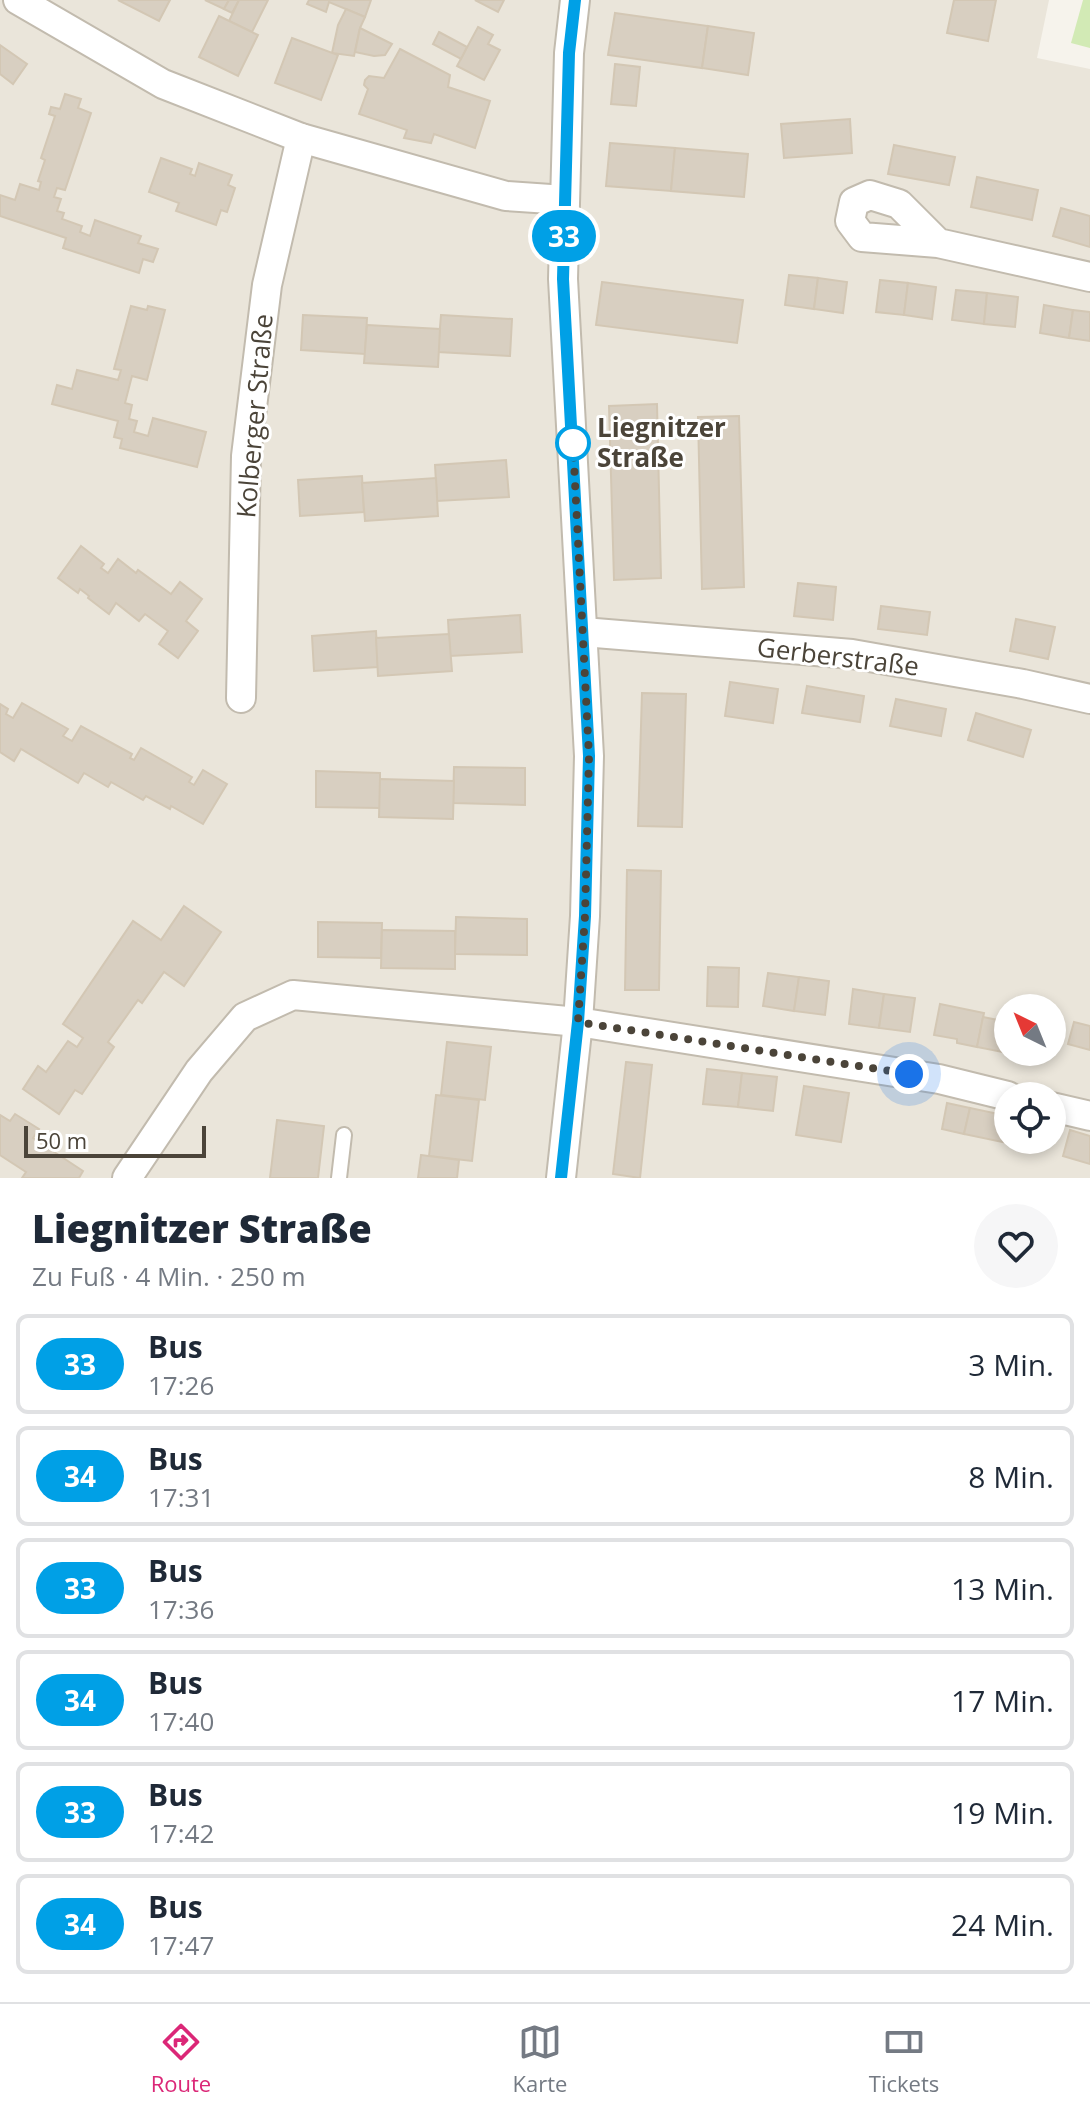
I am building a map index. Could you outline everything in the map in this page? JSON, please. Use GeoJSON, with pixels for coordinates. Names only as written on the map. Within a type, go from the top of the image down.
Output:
{"type":"FeatureCollection","features":[{"type":"Feature","properties":{"kind":"street"},"geometry":{"type":"LineString","coordinates":[[561,1178],[578,1022],[585,916],[589,756],[563,279],[569,53],[575,0]]}},
{"type":"Feature","properties":{"kind":"street"},"geometry":{"type":"LineString","coordinates":[[27,2],[163,84],[301,138],[506,196],[565,200]]}},
{"type":"Feature","properties":{"kind":"street","name":"Kolberger Straße"},"geometry":{"type":"LineString","coordinates":[[241,698],[246,456],[267,285],[301,138]]}},
{"type":"Feature","properties":{"kind":"street"},"geometry":{"type":"LineString","coordinates":[[938,243],[1090,277]]}},
{"type":"Feature","properties":{"kind":"street","name":"Gerberstraße"},"geometry":{"type":"LineString","coordinates":[[583,632],[852,654],[1090,699]]}},
{"type":"Feature","properties":{"kind":"street"},"geometry":{"type":"LineString","coordinates":[[127,1178],[199,1071],[245,1017],[293,995],[578,1022],[939,1079],[994,1093]]}},
{"type":"Feature","properties":{"kind":"street"},"geometry":{"type":"LineString","coordinates":[[1066,1110],[1090,1116]]}},
{"type":"Feature","properties":{"kind":"lane"},"geometry":{"type":"LineString","coordinates":[[339,1178],[344,1135]]}},
{"type":"Feature","properties":{"kind":"shaded area"},"geometry":{"type":"Polygon","coordinates":[[[0,0],[1049,0],[1037,58],[1090,69],[1090,1178],[0,1178],[0,0]]]}},
{"type":"Feature","properties":{"kind":"green space"},"geometry":{"type":"Polygon","coordinates":[[[1083,0],[1090,0],[1090,48],[1071,43],[1083,0]]]}},
{"type":"Feature","properties":{"kind":"building"},"geometry":{"type":"Polygon","coordinates":[[[118,0],[170,0],[159,21],[118,0]]]}},
{"type":"Feature","properties":{"kind":"building"},"geometry":{"type":"Polygon","coordinates":[[[205,0],[229,0],[224,9],[205,0]]]}},
{"type":"Feature","properties":{"kind":"building"},"geometry":{"type":"Polygon","coordinates":[[[229,0],[239,0],[232,13],[224,9],[229,0]]]}},
{"type":"Feature","properties":{"kind":"building"},"geometry":{"type":"Polygon","coordinates":[[[239,0],[268,0],[252,32],[229,21],[239,0]]]}},
{"type":"Feature","properties":{"kind":"building"},"geometry":{"type":"Polygon","coordinates":[[[309,0],[371,0],[365,17],[329,2],[326,12],[307,4],[309,0]]]}},
{"type":"Feature","properties":{"kind":"building"},"geometry":{"type":"Polygon","coordinates":[[[475,0],[504,0],[498,12],[475,0]]]}},
{"type":"Feature","properties":{"kind":"building"},"geometry":{"type":"Polygon","coordinates":[[[954,0],[996,0],[988,41],[947,33],[954,0]]]}},
{"type":"Feature","properties":{"kind":"building"},"geometry":{"type":"Polygon","coordinates":[[[346,9],[365,17],[354,56],[332,53],[338,25],[346,9]]]}},
{"type":"Feature","properties":{"kind":"building"},"geometry":{"type":"Polygon","coordinates":[[[615,13],[708,26],[702,68],[608,55],[615,13]]]}},
{"type":"Feature","properties":{"kind":"building"},"geometry":{"type":"Polygon","coordinates":[[[219,16],[258,35],[238,76],[199,57],[219,16]]]}},
{"type":"Feature","properties":{"kind":"building"},"geometry":{"type":"Polygon","coordinates":[[[708,26],[754,33],[748,75],[702,68],[708,26]]]}},
{"type":"Feature","properties":{"kind":"building"},"geometry":{"type":"Polygon","coordinates":[[[478,27],[493,35],[488,44],[500,50],[484,80],[457,66],[478,27]]]}},
{"type":"Feature","properties":{"kind":"building"},"geometry":{"type":"Polygon","coordinates":[[[360,28],[392,44],[385,55],[355,52],[360,28]]]}},
{"type":"Feature","properties":{"kind":"building"},"geometry":{"type":"Polygon","coordinates":[[[439,32],[467,47],[461,59],[433,44],[439,32]]]}},
{"type":"Feature","properties":{"kind":"building"},"geometry":{"type":"Polygon","coordinates":[[[292,38],[338,55],[321,100],[275,83],[292,38]]]}},
{"type":"Feature","properties":{"kind":"building"},"geometry":{"type":"Polygon","coordinates":[[[0,45],[27,64],[13,84],[0,74],[0,45]]]}},
{"type":"Feature","properties":{"kind":"building"},"geometry":{"type":"Polygon","coordinates":[[[400,49],[450,75],[448,87],[490,101],[475,148],[434,134],[431,143],[404,138],[407,130],[359,114],[368,89],[364,85],[365,80],[369,76],[384,78],[400,49]]]}},
{"type":"Feature","properties":{"kind":"building"},"geometry":{"type":"Polygon","coordinates":[[[615,64],[640,67],[636,106],[611,104],[615,64]]]}},
{"type":"Feature","properties":{"kind":"building"},"geometry":{"type":"Polygon","coordinates":[[[65,94],[81,99],[78,108],[91,113],[65,190],[57,188],[54,197],[61,199],[57,211],[64,213],[62,219],[82,226],[80,232],[90,236],[95,220],[141,236],[138,243],[158,249],[153,262],[143,259],[139,273],[63,248],[66,238],[0,216],[0,195],[15,200],[20,184],[39,190],[41,182],[38,181],[45,160],[41,158],[55,116],[49,114],[51,107],[60,109],[65,94]]]}},
{"type":"Feature","properties":{"kind":"building"},"geometry":{"type":"Polygon","coordinates":[[[850,119],[852,153],[784,158],[781,124],[850,119]]]}},
{"type":"Feature","properties":{"kind":"building"},"geometry":{"type":"Polygon","coordinates":[[[610,143],[675,148],[671,191],[606,186],[610,143]]]}},
{"type":"Feature","properties":{"kind":"building"},"geometry":{"type":"Polygon","coordinates":[[[894,145],[955,157],[949,185],[888,174],[894,145]]]}},
{"type":"Feature","properties":{"kind":"building"},"geometry":{"type":"Polygon","coordinates":[[[675,148],[748,154],[744,197],[671,191],[675,148]]]}},
{"type":"Feature","properties":{"kind":"building"},"geometry":{"type":"Polygon","coordinates":[[[161,158],[192,169],[190,174],[195,176],[199,163],[232,175],[228,185],[235,188],[227,212],[221,210],[216,225],[176,211],[179,203],[149,192],[161,158]]]}},
{"type":"Feature","properties":{"kind":"building"},"geometry":{"type":"Polygon","coordinates":[[[977,177],[1038,190],[1032,220],[971,207],[977,177]]]}},
{"type":"Feature","properties":{"kind":"building"},"geometry":{"type":"Polygon","coordinates":[[[1061,208],[1090,216],[1090,247],[1053,236],[1061,208]]]}},
{"type":"Feature","properties":{"kind":"building"},"geometry":{"type":"Polygon","coordinates":[[[789,275],[818,278],[814,309],[785,305],[789,275]]]}},
{"type":"Feature","properties":{"kind":"building"},"geometry":{"type":"Polygon","coordinates":[[[818,278],[847,282],[843,313],[814,309],[818,278]]]}},
{"type":"Feature","properties":{"kind":"building"},"geometry":{"type":"Polygon","coordinates":[[[880,280],[908,283],[904,315],[876,312],[880,280]]]}},
{"type":"Feature","properties":{"kind":"building"},"geometry":{"type":"Polygon","coordinates":[[[602,282],[743,300],[737,343],[596,325],[602,282]]]}},
{"type":"Feature","properties":{"kind":"building"},"geometry":{"type":"Polygon","coordinates":[[[908,283],[936,287],[932,319],[904,315],[908,283]]]}},
{"type":"Feature","properties":{"kind":"building"},"geometry":{"type":"Polygon","coordinates":[[[956,290],[987,293],[984,324],[952,320],[956,290]]]}},
{"type":"Feature","properties":{"kind":"building"},"geometry":{"type":"Polygon","coordinates":[[[987,293],[1018,297],[1015,327],[984,324],[987,293]]]}},
{"type":"Feature","properties":{"kind":"building"},"geometry":{"type":"Polygon","coordinates":[[[1044,305],[1073,310],[1069,338],[1040,333],[1044,305]]]}},
{"type":"Feature","properties":{"kind":"building"},"geometry":{"type":"Polygon","coordinates":[[[131,306],[165,310],[147,380],[132,376],[125,403],[132,405],[129,419],[137,421],[134,432],[148,436],[153,418],[206,432],[197,467],[120,448],[122,439],[114,437],[118,421],[52,404],[57,385],[72,389],[77,370],[118,380],[121,370],[114,369],[131,306]]]}},
{"type":"Feature","properties":{"kind":"building"},"geometry":{"type":"Polygon","coordinates":[[[1073,310],[1090,312],[1090,341],[1069,338],[1073,310]]]}},
{"type":"Feature","properties":{"kind":"building"},"geometry":{"type":"Polygon","coordinates":[[[303,315],[367,318],[365,354],[301,350],[303,315]]]}},
{"type":"Feature","properties":{"kind":"building"},"geometry":{"type":"Polygon","coordinates":[[[441,315],[512,319],[510,356],[438,352],[441,315]]]}},
{"type":"Feature","properties":{"kind":"building"},"geometry":{"type":"Polygon","coordinates":[[[367,325],[440,329],[438,367],[364,363],[367,325]]]}},
{"type":"Feature","properties":{"kind":"building"},"geometry":{"type":"Polygon","coordinates":[[[657,404],[661,578],[614,580],[609,406],[657,404]]]}},
{"type":"Feature","properties":{"kind":"building"},"geometry":{"type":"Polygon","coordinates":[[[739,416],[744,587],[702,589],[698,417],[739,416]]]}},
{"type":"Feature","properties":{"kind":"building"},"geometry":{"type":"Polygon","coordinates":[[[506,460],[509,497],[437,501],[435,465],[506,460]]]}},
{"type":"Feature","properties":{"kind":"building"},"geometry":{"type":"Polygon","coordinates":[[[362,476],[364,512],[300,516],[298,480],[362,476]]]}},
{"type":"Feature","properties":{"kind":"building"},"geometry":{"type":"Polygon","coordinates":[[[436,478],[438,516],[365,521],[362,483],[436,478]]]}},
{"type":"Feature","properties":{"kind":"building"},"geometry":{"type":"Polygon","coordinates":[[[81,546],[104,564],[101,568],[108,573],[118,559],[171,594],[180,582],[202,599],[186,621],[198,631],[178,658],[159,644],[168,631],[145,614],[139,621],[116,603],[109,614],[80,589],[78,593],[58,578],[81,546]]]}},
{"type":"Feature","properties":{"kind":"building"},"geometry":{"type":"Polygon","coordinates":[[[798,583],[836,587],[833,620],[794,616],[798,583]]]}},
{"type":"Feature","properties":{"kind":"building"},"geometry":{"type":"Polygon","coordinates":[[[881,606],[930,612],[927,635],[878,629],[881,606]]]}},
{"type":"Feature","properties":{"kind":"building"},"geometry":{"type":"Polygon","coordinates":[[[520,615],[522,652],[450,656],[448,620],[520,615]]]}},
{"type":"Feature","properties":{"kind":"building"},"geometry":{"type":"Polygon","coordinates":[[[1016,619],[1055,627],[1048,659],[1010,651],[1016,619]]]}},
{"type":"Feature","properties":{"kind":"building"},"geometry":{"type":"Polygon","coordinates":[[[376,631],[378,667],[314,671],[312,636],[376,631]]]}},
{"type":"Feature","properties":{"kind":"building"},"geometry":{"type":"Polygon","coordinates":[[[449,634],[452,671],[378,676],[376,638],[449,634]]]}},
{"type":"Feature","properties":{"kind":"building"},"geometry":{"type":"Polygon","coordinates":[[[730,682],[778,689],[773,723],[725,716],[730,682]]]}},
{"type":"Feature","properties":{"kind":"building"},"geometry":{"type":"Polygon","coordinates":[[[807,686],[864,696],[860,722],[802,713],[807,686]]]}},
{"type":"Feature","properties":{"kind":"building"},"geometry":{"type":"Polygon","coordinates":[[[642,693],[686,694],[682,827],[638,826],[642,693]]]}},
{"type":"Feature","properties":{"kind":"building"},"geometry":{"type":"Polygon","coordinates":[[[896,699],[946,709],[941,736],[890,726],[896,699]]]}},
{"type":"Feature","properties":{"kind":"building"},"geometry":{"type":"Polygon","coordinates":[[[22,703],[68,729],[63,736],[72,741],[81,726],[132,754],[130,758],[134,760],[141,748],[192,777],[189,782],[194,785],[203,770],[227,784],[203,824],[171,806],[170,809],[146,796],[143,800],[111,782],[108,787],[84,773],[78,783],[21,749],[14,761],[0,752],[0,704],[8,709],[6,714],[13,718],[22,703]]]}},
{"type":"Feature","properties":{"kind":"building"},"geometry":{"type":"Polygon","coordinates":[[[976,713],[1031,730],[1023,757],[968,740],[976,713]]]}},
{"type":"Feature","properties":{"kind":"building"},"geometry":{"type":"Polygon","coordinates":[[[454,767],[525,768],[525,805],[453,803],[454,767]]]}},
{"type":"Feature","properties":{"kind":"building"},"geometry":{"type":"Polygon","coordinates":[[[316,771],[380,773],[380,808],[316,807],[316,771]]]}},
{"type":"Feature","properties":{"kind":"building"},"geometry":{"type":"Polygon","coordinates":[[[380,779],[454,781],[453,819],[379,817],[380,779]]]}},
{"type":"Feature","properties":{"kind":"building"},"geometry":{"type":"Polygon","coordinates":[[[627,870],[661,871],[659,990],[625,990],[627,870]]]}},
{"type":"Feature","properties":{"kind":"building"},"geometry":{"type":"Polygon","coordinates":[[[184,906],[221,932],[184,986],[164,972],[142,1003],[138,1000],[108,1042],[114,1047],[82,1094],[75,1090],[59,1114],[23,1089],[38,1066],[46,1072],[68,1041],[77,1047],[83,1038],[63,1024],[133,921],[161,940],[184,906]]]}},
{"type":"Feature","properties":{"kind":"building"},"geometry":{"type":"Polygon","coordinates":[[[456,917],[527,919],[527,955],[455,954],[456,917]]]}},
{"type":"Feature","properties":{"kind":"building"},"geometry":{"type":"Polygon","coordinates":[[[318,922],[382,923],[381,958],[318,957],[318,922]]]}},
{"type":"Feature","properties":{"kind":"building"},"geometry":{"type":"Polygon","coordinates":[[[382,930],[455,931],[455,969],[381,968],[382,930]]]}},
{"type":"Feature","properties":{"kind":"building"},"geometry":{"type":"Polygon","coordinates":[[[708,967],[739,968],[738,1007],[707,1006],[708,967]]]}},
{"type":"Feature","properties":{"kind":"building"},"geometry":{"type":"Polygon","coordinates":[[[768,973],[799,977],[794,1011],[763,1006],[768,973]]]}},
{"type":"Feature","properties":{"kind":"building"},"geometry":{"type":"Polygon","coordinates":[[[799,977],[829,981],[825,1015],[794,1011],[799,977]]]}},
{"type":"Feature","properties":{"kind":"building"},"geometry":{"type":"Polygon","coordinates":[[[853,989],[884,994],[879,1028],[849,1024],[853,989]]]}},
{"type":"Feature","properties":{"kind":"building"},"geometry":{"type":"Polygon","coordinates":[[[884,994],[915,998],[910,1032],[879,1028],[884,994]]]}},
{"type":"Feature","properties":{"kind":"building"},"geometry":{"type":"Polygon","coordinates":[[[940,1004],[984,1013],[977,1047],[934,1035],[940,1004]]]}},
{"type":"Feature","properties":{"kind":"building"},"geometry":{"type":"Polygon","coordinates":[[[983,1017],[994,1019],[994,1050],[977,1047],[983,1017]]]}},
{"type":"Feature","properties":{"kind":"building"},"geometry":{"type":"Polygon","coordinates":[[[1074,1022],[1090,1026],[1090,1050],[1068,1044],[1074,1022]]]}},
{"type":"Feature","properties":{"kind":"building"},"geometry":{"type":"Polygon","coordinates":[[[447,1042],[491,1047],[485,1100],[441,1095],[447,1042]]]}},
{"type":"Feature","properties":{"kind":"building"},"geometry":{"type":"Polygon","coordinates":[[[626,1062],[652,1065],[640,1178],[613,1174],[626,1062]]]}},
{"type":"Feature","properties":{"kind":"building"},"geometry":{"type":"Polygon","coordinates":[[[707,1069],[742,1073],[738,1107],[703,1104],[707,1069]]]}},
{"type":"Feature","properties":{"kind":"building"},"geometry":{"type":"Polygon","coordinates":[[[742,1073],[777,1077],[773,1111],[738,1107],[742,1073]]]}},
{"type":"Feature","properties":{"kind":"building"},"geometry":{"type":"Polygon","coordinates":[[[804,1086],[849,1093],[841,1142],[796,1135],[804,1086]]]}},
{"type":"Feature","properties":{"kind":"building"},"geometry":{"type":"Polygon","coordinates":[[[436,1095],[479,1100],[472,1161],[429,1156],[436,1095]]]}},
{"type":"Feature","properties":{"kind":"building"},"geometry":{"type":"Polygon","coordinates":[[[947,1103],[970,1108],[964,1134],[942,1129],[947,1103]]]}},
{"type":"Feature","properties":{"kind":"building"},"geometry":{"type":"Polygon","coordinates":[[[970,1108],[994,1113],[994,1140],[964,1134],[970,1108]]]}},
{"type":"Feature","properties":{"kind":"building"},"geometry":{"type":"Polygon","coordinates":[[[15,1114],[39,1129],[33,1138],[83,1171],[79,1178],[22,1178],[26,1172],[0,1155],[0,1115],[10,1121],[15,1114]]]}},
{"type":"Feature","properties":{"kind":"building"},"geometry":{"type":"Polygon","coordinates":[[[277,1120],[324,1126],[318,1178],[270,1178],[277,1120]]]}},
{"type":"Feature","properties":{"kind":"building"},"geometry":{"type":"Polygon","coordinates":[[[1070,1130],[1090,1136],[1090,1164],[1063,1156],[1070,1130]]]}},
{"type":"Feature","properties":{"kind":"building"},"geometry":{"type":"Polygon","coordinates":[[[421,1155],[459,1160],[457,1178],[418,1178],[421,1155]]]}},
{"type":"Feature","properties":{"kind":"bus line","name":"33"},"geometry":{"type":"LineString","coordinates":[[561,1178],[578,1022],[585,916],[589,756],[563,279],[569,53],[575,0]]}},
{"type":"Feature","properties":{"kind":"place","name":"Liegnitzer Straße"},"geometry":{"type":"Point","coordinates":[573,443]}},
{"type":"Feature","properties":{"kind":"route"},"geometry":{"type":"LineString","coordinates":[[573,443],[589,756],[585,916],[578,1022],[909,1074]]}}]}
